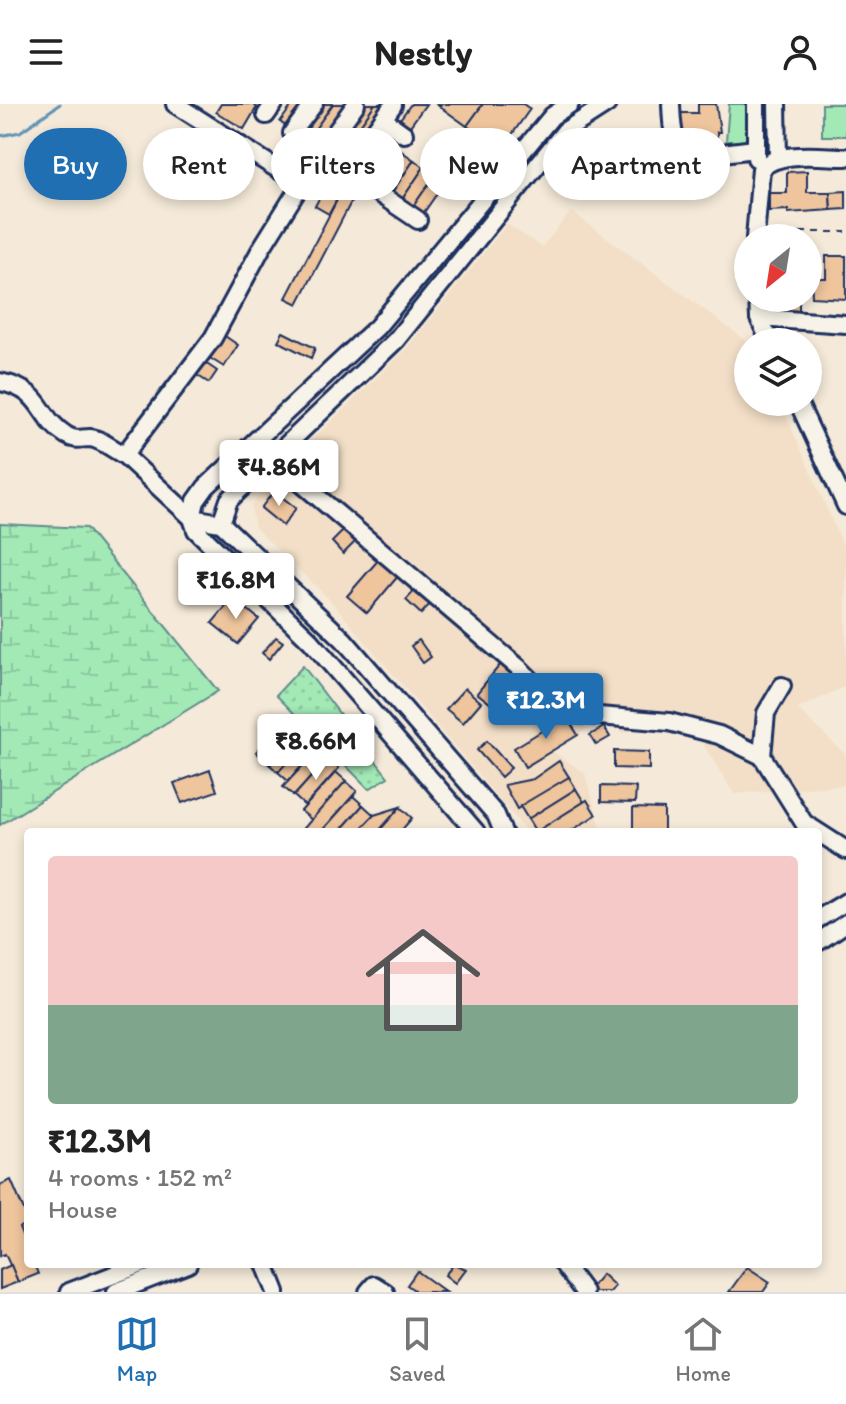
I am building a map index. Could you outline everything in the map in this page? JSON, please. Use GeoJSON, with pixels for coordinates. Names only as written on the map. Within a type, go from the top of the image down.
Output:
{"type":"FeatureCollection","features":[{"type":"Feature","properties":{"kind":"street"},"geometry":{"type":"LineString","coordinates":[[175,104],[271,165]]}},
{"type":"Feature","properties":{"kind":"street"},"geometry":{"type":"LineString","coordinates":[[296,128],[314,104]]}},
{"type":"Feature","properties":{"kind":"street"},"geometry":{"type":"LineString","coordinates":[[339,128],[356,104]]}},
{"type":"Feature","properties":{"kind":"street"},"geometry":{"type":"LineString","coordinates":[[192,518],[196,501],[206,487],[377,327],[552,116],[570,104]]}},
{"type":"Feature","properties":{"kind":"street"},"geometry":{"type":"LineString","coordinates":[[570,128],[607,104]]}},
{"type":"Feature","properties":{"kind":"street"},"geometry":{"type":"LineString","coordinates":[[671,104],[673,138],[682,152],[690,157],[755,149]]}},
{"type":"Feature","properties":{"kind":"street"},"geometry":{"type":"LineString","coordinates":[[756,104],[755,149],[761,174]]}},
{"type":"Feature","properties":{"kind":"street"},"geometry":{"type":"LineString","coordinates":[[777,104],[778,158]]}},
{"type":"Feature","properties":{"kind":"street"},"geometry":{"type":"LineString","coordinates":[[377,128],[391,108],[401,128]]}},
{"type":"Feature","properties":{"kind":"street"},"geometry":{"type":"LineString","coordinates":[[536,136],[543,144]]}},
{"type":"Feature","properties":{"kind":"street"},"geometry":{"type":"LineString","coordinates":[[221,523],[229,500],[396,340],[543,156]]}},
{"type":"Feature","properties":{"kind":"street"},"geometry":{"type":"LineString","coordinates":[[755,224],[761,174],[766,163],[778,158],[846,157]]}},
{"type":"Feature","properties":{"kind":"street"},"geometry":{"type":"LineString","coordinates":[[124,455],[213,338],[292,200]]}},
{"type":"Feature","properties":{"kind":"street"},"geometry":{"type":"LineString","coordinates":[[389,200],[418,220]]}},
{"type":"Feature","properties":{"kind":"street"},"geometry":{"type":"LineString","coordinates":[[759,312],[764,328]]}},
{"type":"Feature","properties":{"kind":"street"},"geometry":{"type":"LineString","coordinates":[[759,318],[846,324]]}},
{"type":"Feature","properties":{"kind":"street"},"geometry":{"type":"LineString","coordinates":[[360,343],[380,356]]}},
{"type":"Feature","properties":{"kind":"street"},"geometry":{"type":"LineString","coordinates":[[0,382],[17,386],[33,395],[67,436],[76,440],[92,438],[124,455],[192,518],[196,530],[213,550],[301,632],[472,828]]}},
{"type":"Feature","properties":{"kind":"street"},"geometry":{"type":"LineString","coordinates":[[805,416],[845,499]]}},
{"type":"Feature","properties":{"kind":"street"},"geometry":{"type":"LineString","coordinates":[[300,482],[518,667],[564,713],[669,722],[719,735],[762,756],[804,823],[812,828]]}},
{"type":"Feature","properties":{"kind":"street"},"geometry":{"type":"LineString","coordinates":[[192,518],[221,523],[344,640],[496,815],[501,828]]}},
{"type":"Feature","properties":{"kind":"street"},"geometry":{"type":"LineString","coordinates":[[301,632],[318,616]]}},
{"type":"Feature","properties":{"kind":"street"},"geometry":{"type":"LineString","coordinates":[[762,756],[766,713],[782,686]]}},
{"type":"Feature","properties":{"kind":"street"},"geometry":{"type":"LineString","coordinates":[[822,835],[846,850]]}},
{"type":"Feature","properties":{"kind":"street"},"geometry":{"type":"LineString","coordinates":[[822,917],[846,902]]}},
{"type":"Feature","properties":{"kind":"street"},"geometry":{"type":"LineString","coordinates":[[822,939],[846,923]]}},
{"type":"Feature","properties":{"kind":"street"},"geometry":{"type":"LineString","coordinates":[[76,1291],[132,1268]]}},
{"type":"Feature","properties":{"kind":"street"},"geometry":{"type":"LineString","coordinates":[[116,1292],[178,1268]]}},
{"type":"Feature","properties":{"kind":"street"},"geometry":{"type":"LineString","coordinates":[[267,1268],[276,1292]]}},
{"type":"Feature","properties":{"kind":"street"},"geometry":{"type":"LineString","coordinates":[[566,1268],[584,1292]]}},
{"type":"Feature","properties":{"kind":"street"},"geometry":{"type":"LineString","coordinates":[[368,1292],[374,1285],[385,1292]]}},
{"type":"Feature","properties":{"kind":"path"},"geometry":{"type":"LineString","coordinates":[[822,233],[846,232]]}},
{"type":"Feature","properties":{"kind":"shaded area"},"geometry":{"type":"Polygon","coordinates":[[[571,211],[734,332],[734,416],[786,416],[846,552],[846,686],[798,709],[846,755],[846,785],[734,794],[689,722],[622,733],[608,716],[551,750],[585,773],[601,828],[524,828],[329,599],[255,528],[251,507],[267,483],[405,350],[507,224],[542,247],[571,211]]]}},
{"type":"Feature","properties":{"kind":"green space"},"geometry":{"type":"Polygon","coordinates":[[[729,104],[748,104],[747,142],[730,141],[730,128],[727,128],[729,104]]]}},
{"type":"Feature","properties":{"kind":"green space"},"geometry":{"type":"Polygon","coordinates":[[[822,104],[846,104],[846,136],[822,136],[822,104]]]}},
{"type":"Feature","properties":{"kind":"green space"},"geometry":{"type":"Polygon","coordinates":[[[0,524],[86,528],[218,691],[0,825],[0,524]]]}},
{"type":"Feature","properties":{"kind":"green space"},"geometry":{"type":"Polygon","coordinates":[[[303,666],[388,777],[369,789],[276,695],[303,666]]]}},
{"type":"Feature","properties":{"kind":"building"},"geometry":{"type":"Polygon","coordinates":[[[221,104],[252,104],[257,107],[245,128],[216,112],[221,104]]]}},
{"type":"Feature","properties":{"kind":"building"},"geometry":{"type":"Polygon","coordinates":[[[293,104],[312,104],[295,128],[280,122],[293,104]]]}},
{"type":"Feature","properties":{"kind":"building"},"geometry":{"type":"Polygon","coordinates":[[[315,104],[333,104],[316,128],[298,128],[315,104]]]}},
{"type":"Feature","properties":{"kind":"building"},"geometry":{"type":"Polygon","coordinates":[[[333,104],[353,104],[336,128],[316,128],[333,104]]]}},
{"type":"Feature","properties":{"kind":"building"},"geometry":{"type":"Polygon","coordinates":[[[360,104],[375,104],[358,128],[343,128],[360,104]]]}},
{"type":"Feature","properties":{"kind":"building"},"geometry":{"type":"Polygon","coordinates":[[[375,104],[387,104],[372,128],[358,128],[375,104]]]}},
{"type":"Feature","properties":{"kind":"building"},"geometry":{"type":"Polygon","coordinates":[[[411,104],[426,104],[405,133],[404,128],[395,126],[411,104]]]}},
{"type":"Feature","properties":{"kind":"building"},"geometry":{"type":"Polygon","coordinates":[[[436,104],[483,104],[467,126],[436,104]]]}},
{"type":"Feature","properties":{"kind":"building"},"geometry":{"type":"Polygon","coordinates":[[[483,104],[523,104],[530,109],[517,128],[467,126],[483,104]]]}},
{"type":"Feature","properties":{"kind":"building"},"geometry":{"type":"Polygon","coordinates":[[[698,104],[716,104],[719,128],[678,128],[678,113],[698,113],[698,104]]]}},
{"type":"Feature","properties":{"kind":"building"},"geometry":{"type":"Polygon","coordinates":[[[382,120],[392,127],[391,128],[376,128],[382,120]]]}},
{"type":"Feature","properties":{"kind":"building"},"geometry":{"type":"Polygon","coordinates":[[[404,153],[414,160],[404,175],[404,153]]]}},
{"type":"Feature","properties":{"kind":"building"},"geometry":{"type":"Polygon","coordinates":[[[414,160],[420,164],[420,173],[404,197],[404,175],[414,160]]]}},
{"type":"Feature","properties":{"kind":"building"},"geometry":{"type":"Polygon","coordinates":[[[807,171],[807,192],[830,192],[831,210],[769,211],[769,193],[787,193],[787,172],[807,171]]]}},
{"type":"Feature","properties":{"kind":"building"},"geometry":{"type":"Polygon","coordinates":[[[420,173],[420,197],[410,211],[399,204],[420,173]]]}},
{"type":"Feature","properties":{"kind":"building"},"geometry":{"type":"Polygon","coordinates":[[[846,191],[846,209],[831,210],[830,192],[846,191]]]}},
{"type":"Feature","properties":{"kind":"building"},"geometry":{"type":"Polygon","coordinates":[[[420,197],[420,200],[432,200],[420,218],[410,211],[420,197]]]}},
{"type":"Feature","properties":{"kind":"building"},"geometry":{"type":"Polygon","coordinates":[[[318,200],[337,200],[329,214],[315,206],[318,200]]]}},
{"type":"Feature","properties":{"kind":"building"},"geometry":{"type":"Polygon","coordinates":[[[337,200],[352,200],[298,304],[286,298],[337,200]]]}},
{"type":"Feature","properties":{"kind":"building"},"geometry":{"type":"Polygon","coordinates":[[[826,256],[846,256],[846,299],[822,298],[822,278],[826,278],[826,256]]]}},
{"type":"Feature","properties":{"kind":"building"},"geometry":{"type":"Polygon","coordinates":[[[779,312],[799,312],[799,319],[779,319],[779,312]]]}},
{"type":"Feature","properties":{"kind":"building"},"geometry":{"type":"Polygon","coordinates":[[[283,332],[315,348],[311,358],[278,341],[283,332]]]}},
{"type":"Feature","properties":{"kind":"building"},"geometry":{"type":"Polygon","coordinates":[[[222,334],[238,345],[224,367],[208,357],[222,334]]]}},
{"type":"Feature","properties":{"kind":"building"},"geometry":{"type":"Polygon","coordinates":[[[204,362],[217,371],[209,383],[195,374],[204,362]]]}},
{"type":"Feature","properties":{"kind":"building"},"geometry":{"type":"Polygon","coordinates":[[[274,491],[296,508],[283,526],[261,508],[274,491]]]}},
{"type":"Feature","properties":{"kind":"building"},"geometry":{"type":"Polygon","coordinates":[[[346,528],[358,539],[343,554],[332,542],[346,528]]]}},
{"type":"Feature","properties":{"kind":"building"},"geometry":{"type":"Polygon","coordinates":[[[380,558],[399,575],[367,613],[347,596],[380,558]]]}},
{"type":"Feature","properties":{"kind":"building"},"geometry":{"type":"Polygon","coordinates":[[[417,588],[432,602],[421,614],[406,600],[417,588]]]}},
{"type":"Feature","properties":{"kind":"building"},"geometry":{"type":"Polygon","coordinates":[[[233,598],[259,619],[238,644],[212,623],[233,598]]]}},
{"type":"Feature","properties":{"kind":"building"},"geometry":{"type":"Polygon","coordinates":[[[276,637],[283,642],[269,659],[262,653],[276,637]]]}},
{"type":"Feature","properties":{"kind":"building"},"geometry":{"type":"Polygon","coordinates":[[[419,640],[431,657],[423,663],[411,646],[419,640]]]}},
{"type":"Feature","properties":{"kind":"building"},"geometry":{"type":"Polygon","coordinates":[[[504,660],[525,676],[499,710],[477,693],[504,660]]]}},
{"type":"Feature","properties":{"kind":"building"},"geometry":{"type":"Polygon","coordinates":[[[530,687],[539,695],[521,716],[511,708],[530,687]]]}},
{"type":"Feature","properties":{"kind":"building"},"geometry":{"type":"Polygon","coordinates":[[[465,688],[481,702],[463,723],[446,709],[465,688]]]}},
{"type":"Feature","properties":{"kind":"building"},"geometry":{"type":"Polygon","coordinates":[[[566,716],[578,735],[525,767],[514,748],[566,716]]]}},
{"type":"Feature","properties":{"kind":"building"},"geometry":{"type":"Polygon","coordinates":[[[604,727],[610,737],[596,745],[590,735],[604,727]]]}},
{"type":"Feature","properties":{"kind":"building"},"geometry":{"type":"Polygon","coordinates":[[[275,731],[289,744],[270,765],[256,752],[275,731]]]}},
{"type":"Feature","properties":{"kind":"building"},"geometry":{"type":"Polygon","coordinates":[[[309,737],[320,747],[288,781],[278,772],[309,737]]]}},
{"type":"Feature","properties":{"kind":"building"},"geometry":{"type":"Polygon","coordinates":[[[487,741],[511,768],[501,777],[477,750],[487,741]]]}},
{"type":"Feature","properties":{"kind":"building"},"geometry":{"type":"Polygon","coordinates":[[[289,744],[297,751],[278,772],[270,765],[289,744]]]}},
{"type":"Feature","properties":{"kind":"building"},"geometry":{"type":"Polygon","coordinates":[[[320,747],[330,756],[294,796],[283,787],[320,747]]]}},
{"type":"Feature","properties":{"kind":"building"},"geometry":{"type":"Polygon","coordinates":[[[614,751],[649,752],[649,769],[614,768],[614,751]]]}},
{"type":"Feature","properties":{"kind":"building"},"geometry":{"type":"Polygon","coordinates":[[[328,758],[339,768],[305,806],[294,796],[328,758]]]}},
{"type":"Feature","properties":{"kind":"building"},"geometry":{"type":"Polygon","coordinates":[[[559,761],[569,777],[517,809],[504,785],[533,779],[559,761]]]}},
{"type":"Feature","properties":{"kind":"building"},"geometry":{"type":"Polygon","coordinates":[[[210,770],[217,791],[182,803],[174,783],[210,770]]]}},
{"type":"Feature","properties":{"kind":"building"},"geometry":{"type":"Polygon","coordinates":[[[336,772],[346,781],[312,820],[301,811],[336,772]]]}},
{"type":"Feature","properties":{"kind":"building"},"geometry":{"type":"Polygon","coordinates":[[[569,777],[576,789],[528,819],[520,806],[569,777]]]}},
{"type":"Feature","properties":{"kind":"building"},"geometry":{"type":"Polygon","coordinates":[[[346,781],[357,791],[325,828],[304,828],[346,781]]]}},
{"type":"Feature","properties":{"kind":"building"},"geometry":{"type":"Polygon","coordinates":[[[601,786],[636,787],[635,803],[601,802],[601,786]]]}},
{"type":"Feature","properties":{"kind":"building"},"geometry":{"type":"Polygon","coordinates":[[[576,789],[584,802],[542,828],[534,828],[528,819],[576,789]]]}},
{"type":"Feature","properties":{"kind":"building"},"geometry":{"type":"Polygon","coordinates":[[[353,796],[363,805],[343,828],[325,828],[353,796]]]}},
{"type":"Feature","properties":{"kind":"building"},"geometry":{"type":"Polygon","coordinates":[[[587,800],[596,815],[575,828],[542,828],[587,800]]]}},
{"type":"Feature","properties":{"kind":"building"},"geometry":{"type":"Polygon","coordinates":[[[363,805],[374,815],[362,828],[343,828],[363,805]]]}},
{"type":"Feature","properties":{"kind":"building"},"geometry":{"type":"Polygon","coordinates":[[[400,807],[412,818],[403,828],[382,828],[400,807]]]}},
{"type":"Feature","properties":{"kind":"building"},"geometry":{"type":"Polygon","coordinates":[[[400,807],[382,828],[362,828],[374,815],[400,807]]]}},
{"type":"Feature","properties":{"kind":"building"},"geometry":{"type":"Polygon","coordinates":[[[633,808],[664,809],[664,828],[633,828],[633,808]]]}},
{"type":"Feature","properties":{"kind":"building"},"geometry":{"type":"Polygon","coordinates":[[[11,1180],[24,1211],[24,1225],[19,1227],[24,1239],[24,1268],[36,1268],[38,1274],[18,1282],[5,1254],[0,1256],[0,1185],[11,1180]]]}},
{"type":"Feature","properties":{"kind":"building"},"geometry":{"type":"Polygon","coordinates":[[[11,1265],[18,1282],[0,1289],[0,1270],[11,1265]]]}},
{"type":"Feature","properties":{"kind":"building"},"geometry":{"type":"Polygon","coordinates":[[[451,1268],[466,1269],[455,1283],[445,1275],[451,1268]]]}},
{"type":"Feature","properties":{"kind":"building"},"geometry":{"type":"Polygon","coordinates":[[[746,1268],[770,1282],[763,1292],[729,1292],[746,1268]]]}},
{"type":"Feature","properties":{"kind":"building"},"geometry":{"type":"Polygon","coordinates":[[[417,1271],[446,1292],[417,1292],[407,1285],[417,1271]]]}},
{"type":"Feature","properties":{"kind":"building"},"geometry":{"type":"Polygon","coordinates":[[[602,1274],[615,1286],[610,1292],[587,1292],[602,1274]]]}},
{"type":"Feature","properties":{"kind":"waterway"},"geometry":{"type":"LineString","coordinates":[[0,136],[20,132],[60,104]]}}]}
